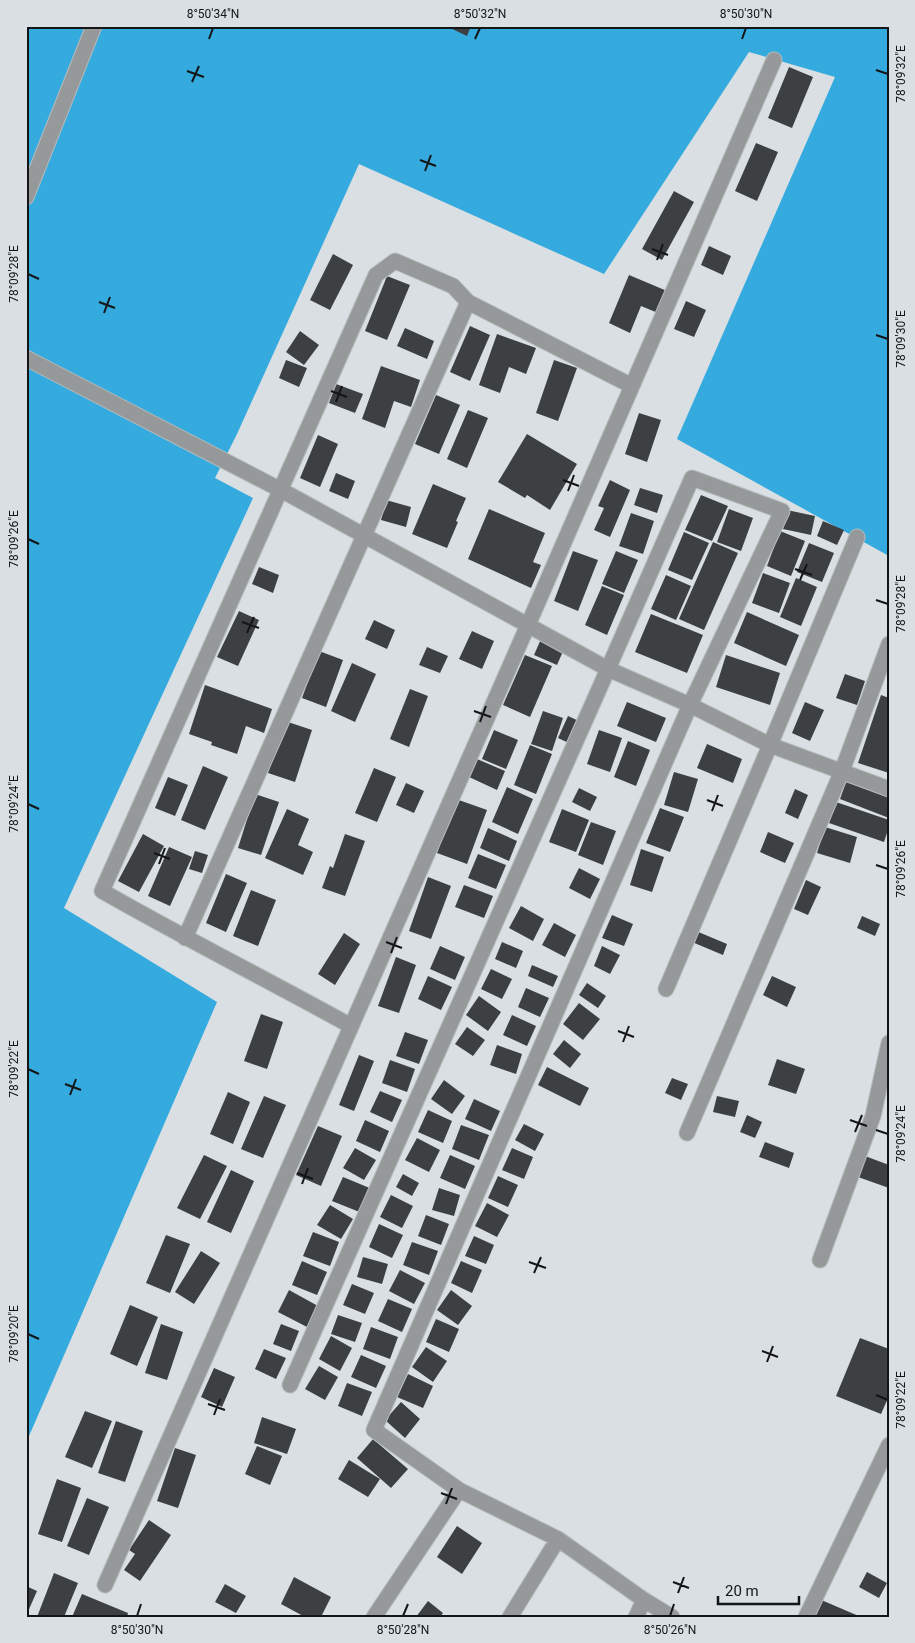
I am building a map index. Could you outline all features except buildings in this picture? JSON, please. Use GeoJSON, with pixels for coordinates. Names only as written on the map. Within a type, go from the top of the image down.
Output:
{"type":"FeatureCollection","features":[{"type":"Feature","properties":{"kind":"street"},"geometry":{"type":"LineString","coordinates":[[26,197],[94,26]]}},
{"type":"Feature","properties":{"kind":"street"},"geometry":{"type":"LineString","coordinates":[[105,1585],[528,626],[774,60]]}},
{"type":"Feature","properties":{"kind":"street"},"geometry":{"type":"LineString","coordinates":[[351,1026],[185,938],[102,891],[376,274],[394,261],[453,286],[468,302],[632,386]]}},
{"type":"Feature","properties":{"kind":"street"},"geometry":{"type":"LineString","coordinates":[[185,938],[468,302]]}},
{"type":"Feature","properties":{"kind":"street"},"geometry":{"type":"LineString","coordinates":[[26,358],[281,490],[608,670],[690,705],[770,745],[889,789]]}},
{"type":"Feature","properties":{"kind":"street"},"geometry":{"type":"LineString","coordinates":[[290,1385],[692,478],[782,511],[690,705],[374,1430],[459,1490],[558,1540],[644,1600],[672,1617]]}},
{"type":"Feature","properties":{"kind":"street"},"geometry":{"type":"LineString","coordinates":[[666,990],[857,537]]}},
{"type":"Feature","properties":{"kind":"street"},"geometry":{"type":"LineString","coordinates":[[688,1133],[842,771],[889,644]]}},
{"type":"Feature","properties":{"kind":"street"},"geometry":{"type":"LineString","coordinates":[[820,1260],[873,1116],[889,1043]]}},
{"type":"Feature","properties":{"kind":"street"},"geometry":{"type":"LineString","coordinates":[[806,1617],[889,1445]]}},
{"type":"Feature","properties":{"kind":"street"},"geometry":{"type":"LineString","coordinates":[[374,1617],[459,1490]]}},
{"type":"Feature","properties":{"kind":"street"},"geometry":{"type":"LineString","coordinates":[[510,1617],[558,1540]]}},
{"type":"Feature","properties":{"kind":"street"},"geometry":{"type":"LineString","coordinates":[[636,1617],[644,1600]]}},
{"type":"Feature","properties":{"kind":"water"},"geometry":{"type":"Polygon","coordinates":[[[26,26],[889,26],[889,556],[677,439],[835,77],[749,52],[604,274],[359,164],[237,434],[215,478],[253,498],[64,908],[217,1002],[26,1443],[26,26]]]}}]}
